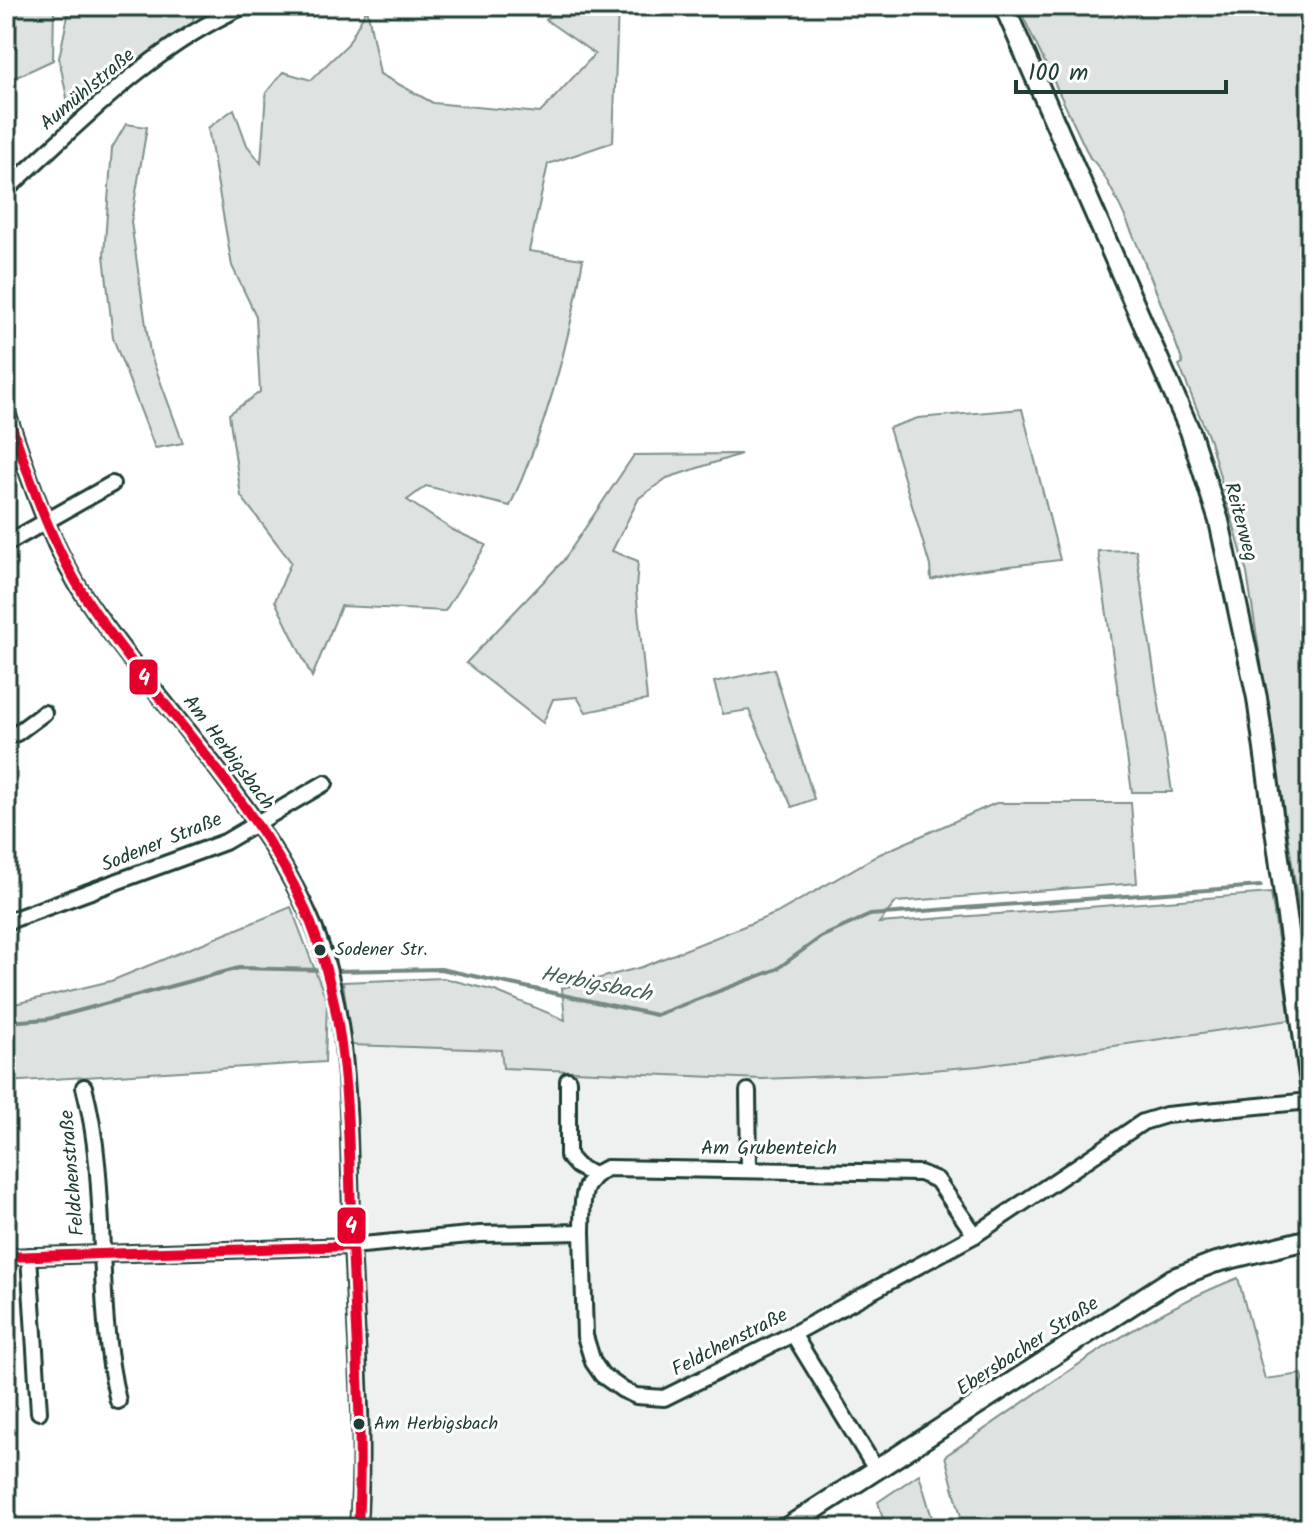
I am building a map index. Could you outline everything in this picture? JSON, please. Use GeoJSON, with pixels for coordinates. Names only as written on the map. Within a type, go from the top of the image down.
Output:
{"type":"FeatureCollection","features":[{"type":"Feature","properties":{"kind":"street","name":"Aumühlstraße"},"geometry":{"type":"LineString","coordinates":[[6,190],[69,128],[124,83],[180,41],[244,6]]}},
{"type":"Feature","properties":{"kind":"street","name":"Reiterweg"},"geometry":{"type":"LineString","coordinates":[[1004,6],[1190,431],[1219,521],[1257,698],[1310,1084]]}},
{"type":"Feature","properties":{"kind":"street","name":"Am Herbigsbach"},"geometry":{"type":"LineString","coordinates":[[6,410],[45,521],[86,599],[257,824],[307,912],[334,989],[345,1051],[363,1426],[358,1528]]}},
{"type":"Feature","properties":{"kind":"street"},"geometry":{"type":"LineString","coordinates":[[6,544],[112,484]]}},
{"type":"Feature","properties":{"kind":"street"},"geometry":{"type":"LineString","coordinates":[[6,736],[17,733],[44,713]]}},
{"type":"Feature","properties":{"kind":"street","name":"Sodener Straße"},"geometry":{"type":"LineString","coordinates":[[6,922],[225,842],[325,783]]}},
{"type":"Feature","properties":{"kind":"street"},"geometry":{"type":"LineString","coordinates":[[568,1080],[568,1156],[577,1166],[593,1175],[586,1183],[583,1195],[582,1232]]}},
{"type":"Feature","properties":{"kind":"street","name":"Feldchenstraße"},"geometry":{"type":"LineString","coordinates":[[84,1087],[96,1164],[105,1339],[118,1401]]}},
{"type":"Feature","properties":{"kind":"street"},"geometry":{"type":"LineString","coordinates":[[748,1091],[749,1168]]}},
{"type":"Feature","properties":{"kind":"street","name":"Feldchenstraße"},"geometry":{"type":"LineString","coordinates":[[6,1257],[352,1246],[480,1234],[582,1232],[585,1336],[593,1362],[602,1375],[623,1390],[636,1396],[664,1398],[793,1334],[975,1235],[1143,1122],[1166,1115],[1310,1101]]}},
{"type":"Feature","properties":{"kind":"street","name":"Am Grubenteich"},"geometry":{"type":"LineString","coordinates":[[593,1175],[616,1167],[920,1173],[937,1180],[975,1235]]}},
{"type":"Feature","properties":{"kind":"street","name":"Ebersbacher Straße"},"geometry":{"type":"LineString","coordinates":[[786,1528],[1172,1279],[1213,1263],[1310,1239]]}},
{"type":"Feature","properties":{"kind":"street"},"geometry":{"type":"LineString","coordinates":[[29,1256],[39,1412]]}},
{"type":"Feature","properties":{"kind":"street"},"geometry":{"type":"LineString","coordinates":[[793,1334],[877,1471]]}},
{"type":"Feature","properties":{"kind":"shaded area"},"geometry":{"type":"Polygon","coordinates":[[[6,6],[54,6],[53,60],[6,82],[6,6]]]}},
{"type":"Feature","properties":{"kind":"shaded area"},"geometry":{"type":"Polygon","coordinates":[[[70,6],[194,6],[193,25],[71,118],[59,58],[70,6]]]}},
{"type":"Feature","properties":{"kind":"shaded area"},"geometry":{"type":"Polygon","coordinates":[[[561,6],[618,6],[613,142],[548,164],[529,251],[583,259],[563,354],[535,446],[510,506],[426,486],[407,500],[453,530],[486,545],[445,611],[341,606],[312,677],[275,601],[291,562],[241,496],[229,414],[260,392],[256,316],[232,266],[208,128],[234,109],[247,145],[261,163],[266,93],[283,72],[311,80],[348,44],[367,8],[380,74],[433,103],[540,113],[595,54],[546,20],[561,6]]]}},
{"type":"Feature","properties":{"kind":"shaded area"},"geometry":{"type":"Polygon","coordinates":[[[1018,6],[1310,6],[1310,979],[1247,573],[1210,441],[1127,221],[1101,171],[1090,158],[1018,6]]]}},
{"type":"Feature","properties":{"kind":"shaded area"},"geometry":{"type":"Polygon","coordinates":[[[126,124],[147,127],[131,222],[150,353],[183,443],[155,448],[113,338],[104,255],[112,148],[126,124]]]}},
{"type":"Feature","properties":{"kind":"shaded area"},"geometry":{"type":"Polygon","coordinates":[[[1022,409],[1060,560],[959,572],[931,580],[930,566],[889,428],[918,418],[1022,409]]]}},
{"type":"Feature","properties":{"kind":"shaded area"},"geometry":{"type":"Polygon","coordinates":[[[741,454],[667,478],[639,498],[612,551],[638,561],[636,590],[647,700],[586,712],[577,697],[553,699],[543,723],[466,663],[563,561],[634,455],[741,454]]]}},
{"type":"Feature","properties":{"kind":"shaded area"},"geometry":{"type":"Polygon","coordinates":[[[1136,550],[1172,792],[1132,792],[1098,551],[1136,550]]]}},
{"type":"Feature","properties":{"kind":"shaded area"},"geometry":{"type":"Polygon","coordinates":[[[774,669],[814,799],[792,807],[749,710],[723,714],[714,682],[774,669]]]}},
{"type":"Feature","properties":{"kind":"shaded area"},"geometry":{"type":"Polygon","coordinates":[[[996,803],[1131,803],[1137,883],[896,902],[879,923],[1271,893],[1290,1020],[979,1066],[762,1079],[503,1068],[501,1050],[351,1045],[343,982],[443,978],[495,991],[565,1020],[562,988],[642,967],[777,913],[880,854],[996,803]]]}},
{"type":"Feature","properties":{"kind":"shaded area"},"geometry":{"type":"Polygon","coordinates":[[[291,907],[327,1002],[325,1062],[6,1082],[6,1006],[111,981],[291,907]]]}},
{"type":"Feature","properties":{"kind":"shaded area"},"geometry":{"type":"Polygon","coordinates":[[[1290,1020],[1310,1174],[1310,1227],[1205,1258],[1162,1277],[1032,1356],[798,1513],[757,1528],[367,1528],[370,1418],[351,1045],[501,1050],[503,1068],[762,1079],[979,1066],[1290,1020]]]}},
{"type":"Feature","properties":{"kind":"shaded area"},"geometry":{"type":"Polygon","coordinates":[[[1238,1278],[1265,1379],[1302,1374],[1310,1406],[1310,1528],[964,1528],[945,1456],[1123,1336],[1160,1314],[1238,1278]]]}},
{"type":"Feature","properties":{"kind":"shaded area"},"geometry":{"type":"Polygon","coordinates":[[[919,1474],[935,1528],[886,1528],[878,1502],[919,1474]]]}},
{"type":"Feature","properties":{"kind":"waterway","name":"Herbigsbach"},"geometry":{"type":"LineString","coordinates":[[333,971],[441,969],[656,1015],[777,969],[821,937],[870,915],[1261,886]]}},
{"type":"Feature","properties":{"kind":"waterway","name":"Herbigsbach"},"geometry":{"type":"LineString","coordinates":[[6,1022],[48,1019],[239,968],[324,970]]}},
{"type":"Feature","properties":{"kind":"transit line","name":"4"},"geometry":{"type":"LineString","coordinates":[[6,410],[41,508],[74,578],[136,668],[263,833],[307,913],[323,958],[342,1051],[349,1146],[359,1421],[358,1528]]}},
{"type":"Feature","properties":{"kind":"transit line","name":"4"},"geometry":{"type":"LineString","coordinates":[[6,1257],[352,1246]]}},
{"type":"Feature","properties":{"kind":"place","name":"Sodener Str."},"geometry":{"type":"Point","coordinates":[320,950]}},
{"type":"Feature","properties":{"kind":"place","name":"Am Herbigsbach"},"geometry":{"type":"Point","coordinates":[359,1424]}}]}
